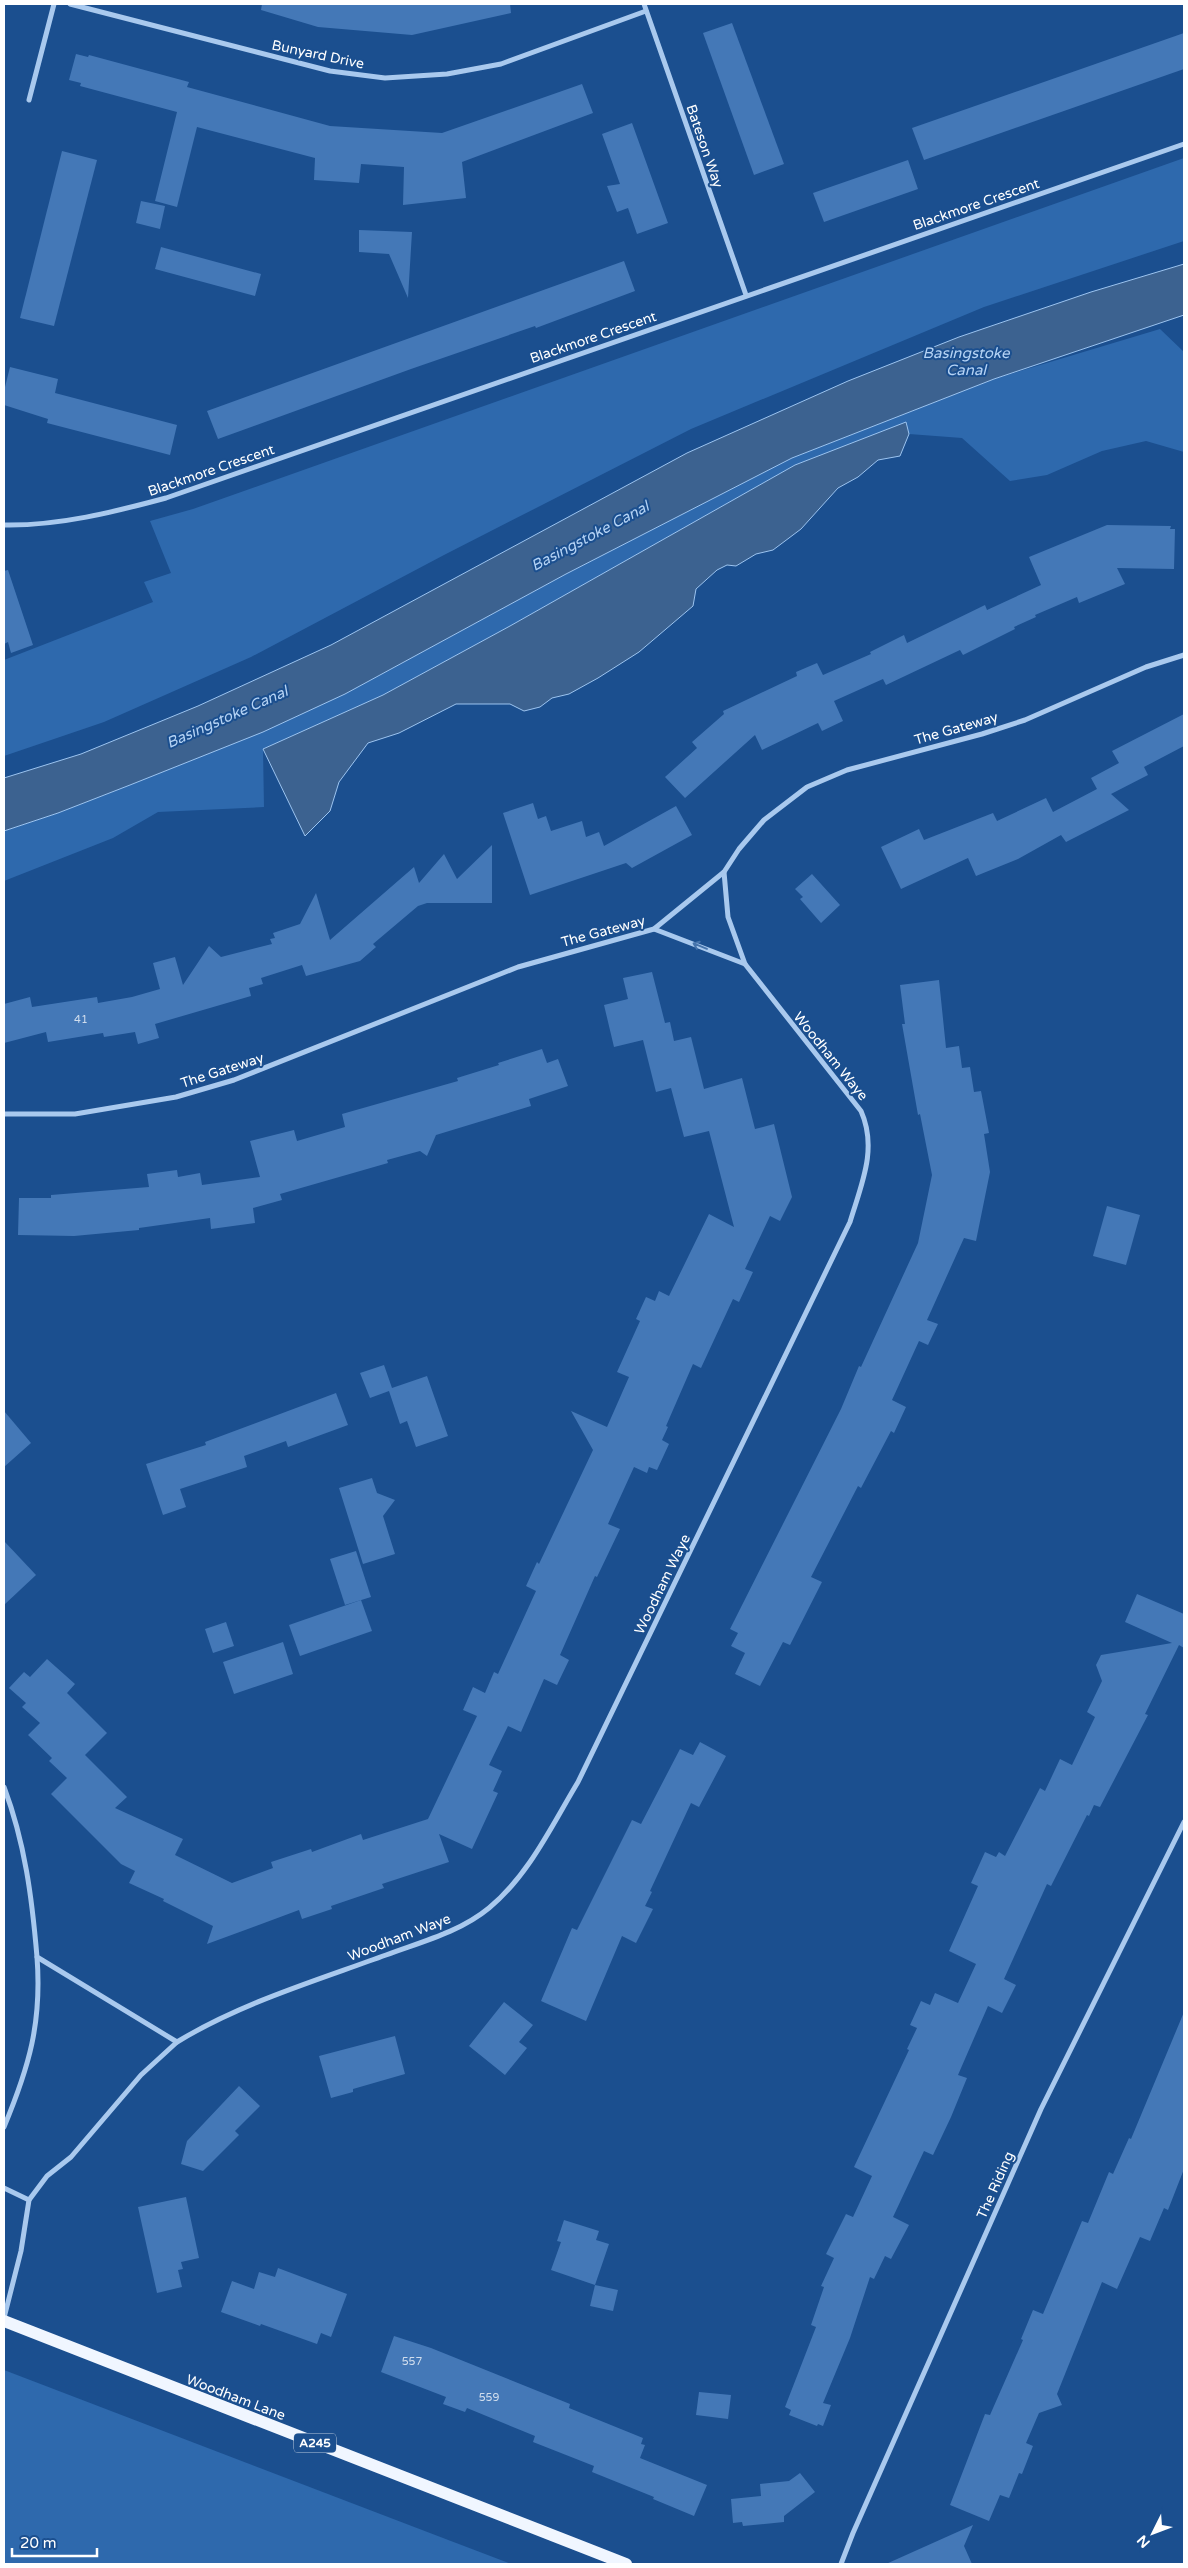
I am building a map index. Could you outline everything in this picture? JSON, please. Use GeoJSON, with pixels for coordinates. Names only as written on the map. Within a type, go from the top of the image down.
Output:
{"type":"FeatureCollection","features":[{"type":"Feature","properties":{"kind":"main road","name":"Woodham Lane"},"geometry":{"type":"LineString","coordinates":[[4,2319],[626,2564]]}},
{"type":"Feature","properties":{"kind":"street"},"geometry":{"type":"LineString","coordinates":[[29,100],[54,4]]}},
{"type":"Feature","properties":{"kind":"street","name":"Bunyard Drive"},"geometry":{"type":"LineString","coordinates":[[70,4],[330,71],[385,78],[439,75],[501,64],[646,11]]}},
{"type":"Feature","properties":{"kind":"street","name":"Bateson Way"},"geometry":{"type":"LineString","coordinates":[[644,4],[746,295]]}},
{"type":"Feature","properties":{"kind":"street","name":"Blackmore Crescent"},"geometry":{"type":"LineString","coordinates":[[4,525],[72,520],[121,511],[166,498],[1184,144]]}},
{"type":"Feature","properties":{"kind":"street","name":"The Gateway"},"geometry":{"type":"LineString","coordinates":[[4,1114],[75,1114],[176,1097],[234,1080],[518,967],[654,929],[724,872],[739,849],[764,820],[807,787],[889,757],[957,741],[1025,720],[1146,667],[1184,656]]}},
{"type":"Feature","properties":{"kind":"street"},"geometry":{"type":"LineString","coordinates":[[724,872],[728,917],[745,964]]}},
{"type":"Feature","properties":{"kind":"street"},"geometry":{"type":"LineString","coordinates":[[654,929],[745,964]]}},
{"type":"Feature","properties":{"kind":"street","name":"Woodham Waye"},"geometry":{"type":"LineString","coordinates":[[4,2319],[21,2251],[29,2200],[46,2176],[71,2157],[146,2070],[177,2042],[213,2020],[440,1936],[474,1918],[506,1892],[536,1852],[578,1782],[850,1222],[865,1174],[869,1141],[861,1111],[745,964]]}},
{"type":"Feature","properties":{"kind":"street"},"geometry":{"type":"LineString","coordinates":[[4,1787],[24,1851],[33,1904],[39,1988],[34,2044],[17,2096],[4,2127]]}},
{"type":"Feature","properties":{"kind":"street","name":"The Riding"},"geometry":{"type":"LineString","coordinates":[[841,2564],[1041,2109],[1184,1822]]}},
{"type":"Feature","properties":{"kind":"street"},"geometry":{"type":"LineString","coordinates":[[37,1957],[177,2042]]}},
{"type":"Feature","properties":{"kind":"street"},"geometry":{"type":"LineString","coordinates":[[4,2188],[29,2200]]}},
{"type":"Feature","properties":{"kind":"shaded area"},"geometry":{"type":"Polygon","coordinates":[[[1184,158],[1184,241],[984,307],[691,429],[444,555],[251,657],[104,722],[4,756],[4,660],[153,602],[144,582],[171,573],[150,521],[193,509],[1184,158]]]}},
{"type":"Feature","properties":{"kind":"shaded area"},"geometry":{"type":"Polygon","coordinates":[[[1160,329],[1184,352],[1184,452],[1146,441],[1102,451],[1047,475],[1010,481],[962,438],[909,434],[905,423],[795,465],[510,626],[383,695],[263,749],[264,807],[158,812],[113,838],[4,881],[4,831],[58,813],[130,785],[345,694],[566,574],[792,458],[994,379],[1160,329]]]}},
{"type":"Feature","properties":{"kind":"shaded area"},"geometry":{"type":"Polygon","coordinates":[[[4,2370],[511,2564],[4,2564],[4,2370]]]}},
{"type":"Feature","properties":{"kind":"water","name":"Basingstoke Canal"},"geometry":{"type":"Polygon","coordinates":[[[1184,264],[1184,315],[994,379],[792,458],[566,574],[345,694],[263,732],[58,813],[4,831],[4,778],[81,754],[198,706],[331,645],[687,453],[848,381],[959,337],[1091,292],[1184,264]]]}},
{"type":"Feature","properties":{"kind":"water"},"geometry":{"type":"Polygon","coordinates":[[[906,422],[909,434],[900,456],[878,460],[858,477],[838,488],[801,529],[773,550],[756,554],[736,566],[727,565],[717,570],[696,589],[693,606],[639,652],[598,678],[569,694],[552,698],[540,707],[524,711],[510,704],[456,704],[399,733],[368,743],[339,782],[330,811],[305,836],[263,749],[383,695],[510,626],[795,465],[906,422]]]}},
{"type":"Feature","properties":{"kind":"building"},"geometry":{"type":"Polygon","coordinates":[[[262,4],[510,4],[511,13],[412,35],[318,27],[261,10],[262,4]]]}},
{"type":"Feature","properties":{"kind":"building"},"geometry":{"type":"Polygon","coordinates":[[[732,23],[784,164],[754,175],[703,33],[732,23]]]}},
{"type":"Feature","properties":{"kind":"building"},"geometry":{"type":"Polygon","coordinates":[[[1184,33],[1184,69],[924,160],[912,128],[1184,33]]]}},
{"type":"Feature","properties":{"kind":"building"},"geometry":{"type":"Polygon","coordinates":[[[76,54],[88,57],[89,55],[189,82],[187,87],[330,126],[442,133],[582,84],[593,113],[462,162],[466,198],[403,205],[404,167],[361,164],[359,183],[314,180],[315,158],[197,127],[177,207],[155,201],[177,112],[80,86],[81,83],[69,80],[76,54]]]}},
{"type":"Feature","properties":{"kind":"building"},"geometry":{"type":"Polygon","coordinates":[[[632,123],[668,223],[637,234],[628,208],[617,212],[607,186],[620,184],[602,134],[632,123]]]}},
{"type":"Feature","properties":{"kind":"building"},"geometry":{"type":"Polygon","coordinates":[[[62,151],[97,160],[54,326],[20,318],[62,151]]]}},
{"type":"Feature","properties":{"kind":"building"},"geometry":{"type":"Polygon","coordinates":[[[908,160],[918,189],[824,222],[813,193],[908,160]]]}},
{"type":"Feature","properties":{"kind":"building"},"geometry":{"type":"Polygon","coordinates":[[[141,201],[165,206],[160,229],[136,223],[141,201]]]}},
{"type":"Feature","properties":{"kind":"building"},"geometry":{"type":"Polygon","coordinates":[[[359,230],[412,232],[408,298],[389,254],[359,252],[359,230]]]}},
{"type":"Feature","properties":{"kind":"building"},"geometry":{"type":"Polygon","coordinates":[[[161,247],[261,274],[255,296],[155,269],[161,247]]]}},
{"type":"Feature","properties":{"kind":"building"},"geometry":{"type":"Polygon","coordinates":[[[624,261],[635,291],[536,328],[535,326],[411,369],[218,439],[207,411],[624,261]]]}},
{"type":"Feature","properties":{"kind":"building"},"geometry":{"type":"Polygon","coordinates":[[[10,367],[58,379],[55,393],[177,425],[170,455],[47,423],[48,419],[4,405],[4,391],[10,367]]]}},
{"type":"Feature","properties":{"kind":"building"},"geometry":{"type":"Polygon","coordinates":[[[1107,525],[1171,526],[1170,529],[1175,529],[1174,569],[1117,568],[1125,584],[1079,603],[1077,597],[1035,615],[1036,617],[1014,627],[1015,629],[963,655],[960,650],[886,685],[883,679],[834,701],[843,721],[822,731],[818,723],[762,750],[755,735],[685,798],[665,777],[697,748],[692,742],[724,714],[723,711],[797,676],[796,672],[817,663],[823,675],[871,654],[870,652],[904,635],[907,643],[985,605],[987,610],[1041,585],[1029,557],[1107,525]]]}},
{"type":"Feature","properties":{"kind":"building"},"geometry":{"type":"Polygon","coordinates":[[[8,570],[33,645],[11,653],[8,642],[4,644],[4,571],[8,570]]]}},
{"type":"Feature","properties":{"kind":"building"},"geometry":{"type":"Polygon","coordinates":[[[1184,714],[1184,746],[1144,767],[1148,775],[1111,794],[1129,810],[1066,842],[1061,835],[1018,859],[976,876],[968,858],[901,889],[881,847],[919,829],[924,840],[993,813],[997,821],[1046,798],[1053,812],[1097,789],[1091,778],[1119,763],[1112,751],[1184,714]]]}},
{"type":"Feature","properties":{"kind":"building"},"geometry":{"type":"Polygon","coordinates":[[[533,803],[538,819],[546,816],[551,831],[582,821],[586,837],[599,832],[604,846],[676,806],[692,835],[632,868],[626,863],[530,895],[503,813],[533,803]]]}},
{"type":"Feature","properties":{"kind":"building"},"geometry":{"type":"Polygon","coordinates":[[[492,845],[492,903],[427,903],[418,906],[373,944],[376,947],[360,961],[306,976],[302,965],[261,978],[263,984],[249,988],[251,996],[155,1024],[159,1038],[138,1044],[135,1032],[104,1037],[103,1033],[48,1042],[46,1032],[4,1043],[4,1004],[30,997],[32,1007],[97,997],[98,1003],[132,997],[160,989],[153,963],[175,957],[183,985],[209,946],[221,957],[272,944],[270,939],[275,938],[273,933],[300,924],[316,893],[330,940],[414,867],[419,883],[444,854],[457,879],[492,845]]]}},
{"type":"Feature","properties":{"kind":"building"},"geometry":{"type":"Polygon","coordinates":[[[812,874],[840,905],[821,923],[800,899],[803,897],[795,889],[812,874]]]}},
{"type":"Feature","properties":{"kind":"building"},"geometry":{"type":"Polygon","coordinates":[[[652,972],[665,1023],[670,1022],[674,1041],[691,1037],[704,1089],[742,1078],[755,1129],[774,1124],[792,1197],[780,1221],[770,1216],[745,1269],[753,1272],[739,1302],[733,1299],[701,1368],[693,1364],[666,1426],[668,1427],[662,1440],[669,1444],[657,1470],[649,1467],[647,1473],[634,1467],[608,1524],[620,1529],[597,1577],[595,1576],[560,1655],[569,1660],[557,1685],[544,1679],[521,1732],[508,1726],[489,1765],[502,1771],[493,1791],[498,1793],[472,1849],[439,1834],[449,1862],[382,1884],[384,1888],[331,1906],[332,1909],[302,1919],[299,1910],[207,1944],[213,1926],[163,1901],[164,1899],[129,1883],[135,1871],[121,1864],[51,1794],[67,1778],[49,1761],[52,1758],[28,1735],[40,1723],[22,1707],[26,1703],[9,1688],[24,1672],[30,1677],[47,1659],[75,1684],[67,1693],[107,1733],[85,1755],[127,1797],[115,1808],[183,1839],[175,1855],[232,1883],[273,1868],[271,1862],[311,1849],[312,1852],[361,1834],[363,1840],[428,1819],[477,1716],[463,1710],[473,1687],[485,1693],[494,1672],[498,1674],[536,1591],[526,1586],[537,1562],[539,1564],[593,1450],[571,1411],[607,1427],[629,1377],[617,1372],[640,1321],[636,1319],[646,1297],[655,1301],[659,1291],[669,1296],[709,1214],[734,1227],[709,1131],[684,1137],[671,1088],[656,1092],[643,1040],[614,1047],[604,1005],[628,999],[623,978],[652,972]]]}},
{"type":"Feature","properties":{"kind":"building"},"geometry":{"type":"Polygon","coordinates":[[[939,980],[946,1048],[959,1046],[962,1068],[970,1067],[974,1092],[981,1091],[989,1133],[984,1134],[990,1172],[976,1241],[964,1238],[927,1320],[938,1324],[928,1345],[919,1341],[892,1400],[906,1407],[894,1433],[891,1431],[861,1488],[858,1486],[811,1577],[822,1582],[790,1645],[783,1642],[760,1686],[735,1674],[745,1653],[731,1646],[738,1633],[730,1629],[841,1409],[859,1366],[861,1367],[918,1243],[932,1175],[920,1114],[918,1115],[902,1024],[905,1024],[900,985],[939,980]]]}},
{"type":"Feature","properties":{"kind":"building"},"geometry":{"type":"Polygon","coordinates":[[[542,1049],[547,1063],[558,1059],[568,1086],[529,1099],[531,1106],[436,1135],[427,1156],[420,1151],[387,1160],[388,1163],[280,1194],[282,1200],[253,1208],[255,1223],[211,1229],[210,1218],[139,1228],[139,1230],[74,1236],[18,1235],[19,1198],[51,1198],[51,1195],[149,1187],[147,1174],[177,1170],[178,1177],[200,1173],[202,1185],[260,1177],[250,1141],[294,1130],[297,1141],[345,1127],[342,1114],[458,1081],[457,1078],[542,1049]]]}},
{"type":"Feature","properties":{"kind":"building"},"geometry":{"type":"Polygon","coordinates":[[[1107,1206],[1140,1215],[1126,1265],[1093,1256],[1107,1206]]]}},
{"type":"Feature","properties":{"kind":"building"},"geometry":{"type":"Polygon","coordinates":[[[384,1365],[392,1388],[427,1376],[448,1436],[416,1447],[407,1421],[400,1424],[389,1391],[370,1398],[360,1373],[384,1365]]]}},
{"type":"Feature","properties":{"kind":"building"},"geometry":{"type":"Polygon","coordinates":[[[336,1393],[348,1425],[288,1447],[286,1441],[244,1456],[247,1467],[180,1489],[186,1507],[163,1515],[146,1464],[206,1445],[205,1442],[336,1393]]]}},
{"type":"Feature","properties":{"kind":"building"},"geometry":{"type":"Polygon","coordinates":[[[4,1411],[31,1443],[4,1467],[4,1411]]]}},
{"type":"Feature","properties":{"kind":"building"},"geometry":{"type":"Polygon","coordinates":[[[372,1478],[377,1493],[395,1500],[383,1516],[395,1554],[363,1564],[339,1488],[372,1478]]]}},
{"type":"Feature","properties":{"kind":"building"},"geometry":{"type":"Polygon","coordinates":[[[4,1541],[36,1575],[4,1605],[4,1541]]]}},
{"type":"Feature","properties":{"kind":"building"},"geometry":{"type":"Polygon","coordinates":[[[356,1551],[371,1597],[345,1605],[330,1559],[356,1551]]]}},
{"type":"Feature","properties":{"kind":"building"},"geometry":{"type":"Polygon","coordinates":[[[1137,1594],[1184,1614],[1184,1648],[1179,1645],[1145,1714],[1148,1715],[1100,1807],[1094,1805],[1089,1816],[1087,1815],[1051,1886],[1047,1884],[1004,1979],[1016,1985],[1002,2013],[988,2006],[958,2075],[967,2078],[951,2117],[933,2155],[924,2151],[893,2217],[909,2225],[891,2259],[885,2256],[874,2279],[870,2277],[850,2338],[823,2403],[831,2405],[823,2426],[818,2424],[817,2426],[789,2415],[791,2410],[785,2407],[816,2327],[811,2325],[824,2287],[821,2286],[834,2258],[826,2254],[846,2214],[853,2217],[872,2176],[854,2167],[909,2050],[907,2049],[917,2028],[910,2025],[921,2001],[930,2005],[935,1993],[958,2003],[976,1964],[949,1951],[978,1886],[971,1883],[985,1852],[996,1857],[999,1852],[1005,1856],[1040,1788],[1045,1791],[1060,1759],[1072,1765],[1095,1717],[1087,1712],[1102,1681],[1096,1665],[1101,1655],[1172,1643],[1125,1622],[1137,1594]]]}},
{"type":"Feature","properties":{"kind":"building"},"geometry":{"type":"Polygon","coordinates":[[[361,1600],[372,1631],[300,1656],[289,1625],[361,1600]]]}},
{"type":"Feature","properties":{"kind":"building"},"geometry":{"type":"Polygon","coordinates":[[[226,1622],[234,1646],[213,1653],[205,1629],[226,1622]]]}},
{"type":"Feature","properties":{"kind":"building"},"geometry":{"type":"Polygon","coordinates":[[[283,1642],[293,1674],[234,1694],[223,1662],[283,1642]]]}},
{"type":"Feature","properties":{"kind":"building"},"geometry":{"type":"Polygon","coordinates":[[[700,1742],[726,1756],[699,1807],[691,1803],[650,1891],[652,1892],[645,1906],[653,1909],[636,1943],[622,1936],[586,2021],[541,2001],[572,1928],[577,1930],[632,1820],[641,1824],[680,1749],[693,1755],[700,1742]]]}},
{"type":"Feature","properties":{"kind":"building"},"geometry":{"type":"Polygon","coordinates":[[[504,2002],[533,2025],[519,2042],[527,2048],[505,2075],[469,2046],[504,2002]]]}},
{"type":"Feature","properties":{"kind":"building"},"geometry":{"type":"Polygon","coordinates":[[[1184,2012],[1184,2169],[1168,2210],[1164,2208],[1150,2241],[1140,2237],[1117,2289],[1102,2282],[1057,2394],[1062,2405],[1039,2413],[1026,2443],[1033,2446],[1022,2474],[1019,2473],[1009,2498],[1000,2495],[989,2521],[950,2505],[985,2414],[990,2415],[1023,2340],[1021,2339],[1033,2310],[1043,2314],[1082,2221],[1088,2223],[1109,2172],[1113,2174],[1129,2138],[1131,2139],[1184,2012]]]}},
{"type":"Feature","properties":{"kind":"building"},"geometry":{"type":"Polygon","coordinates":[[[395,2036],[405,2074],[353,2089],[353,2092],[331,2098],[319,2056],[395,2036]]]}},
{"type":"Feature","properties":{"kind":"building"},"geometry":{"type":"Polygon","coordinates":[[[239,2086],[260,2106],[235,2131],[239,2135],[203,2171],[181,2164],[187,2141],[239,2086]]]}},
{"type":"Feature","properties":{"kind":"building"},"geometry":{"type":"Polygon","coordinates":[[[186,2197],[199,2258],[181,2262],[183,2269],[178,2270],[182,2287],[157,2293],[138,2207],[186,2197]]]}},
{"type":"Feature","properties":{"kind":"building"},"geometry":{"type":"Polygon","coordinates":[[[564,2220],[599,2231],[596,2240],[609,2244],[595,2285],[551,2270],[561,2242],[557,2241],[564,2220]]]}},
{"type":"Feature","properties":{"kind":"building"},"geometry":{"type":"Polygon","coordinates":[[[278,2268],[347,2294],[331,2337],[321,2333],[317,2344],[221,2312],[232,2281],[254,2289],[259,2272],[275,2277],[278,2268]]]}},
{"type":"Feature","properties":{"kind":"building"},"geometry":{"type":"Polygon","coordinates":[[[595,2285],[618,2290],[613,2311],[590,2306],[595,2285]]]}},
{"type":"Feature","properties":{"kind":"building"},"geometry":{"type":"Polygon","coordinates":[[[394,2336],[431,2348],[570,2404],[569,2408],[643,2438],[641,2444],[645,2445],[640,2458],[707,2485],[694,2516],[653,2499],[654,2497],[592,2472],[594,2466],[533,2442],[535,2436],[467,2408],[465,2412],[443,2404],[446,2397],[381,2372],[394,2336]]]}},
{"type":"Feature","properties":{"kind":"building"},"geometry":{"type":"Polygon","coordinates":[[[699,2392],[731,2395],[728,2419],[696,2415],[699,2392]]]}},
{"type":"Feature","properties":{"kind":"building"},"geometry":{"type":"Polygon","coordinates":[[[800,2473],[815,2492],[784,2516],[784,2522],[743,2526],[742,2522],[733,2523],[731,2499],[761,2496],[760,2484],[789,2481],[800,2473]]]}},
{"type":"Feature","properties":{"kind":"building"},"geometry":{"type":"Polygon","coordinates":[[[973,2525],[964,2546],[972,2564],[886,2564],[973,2525]]]}}]}
